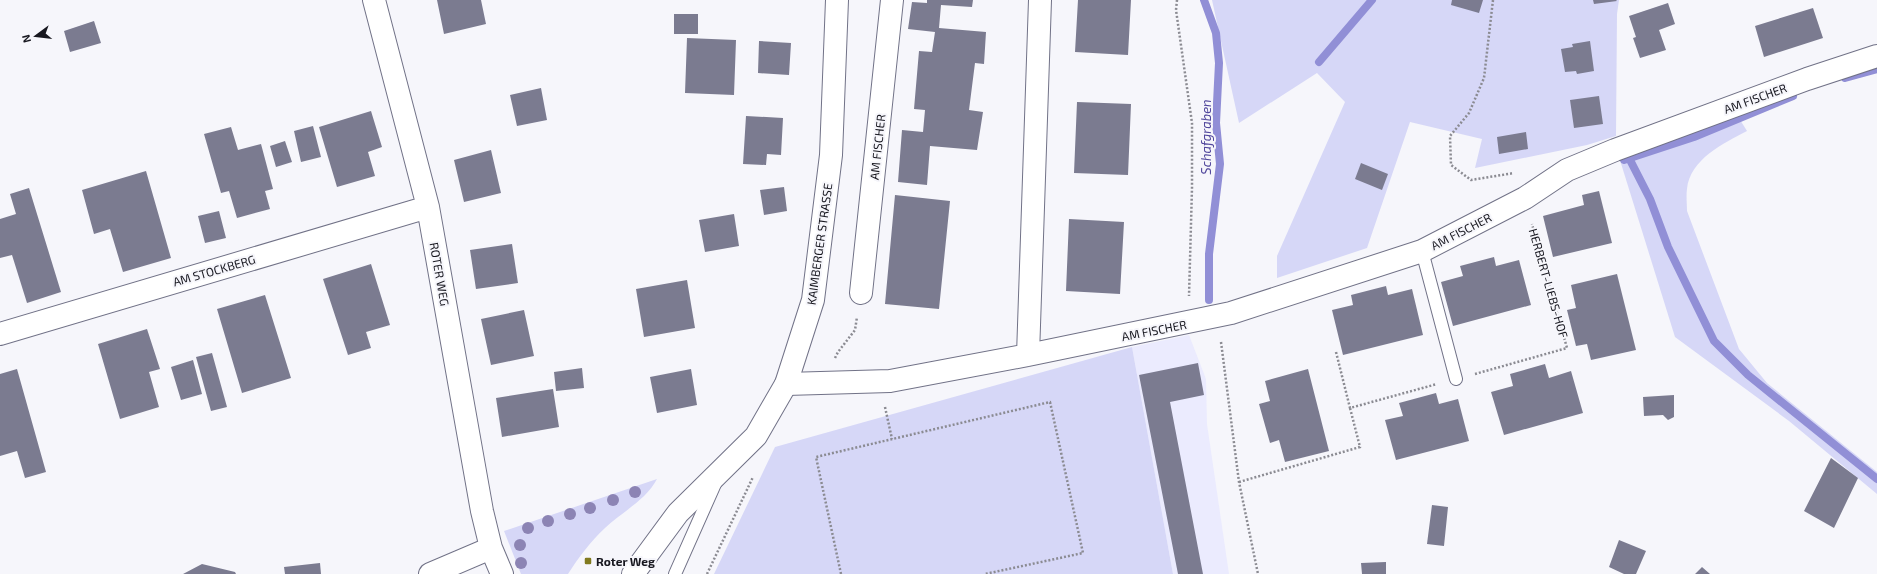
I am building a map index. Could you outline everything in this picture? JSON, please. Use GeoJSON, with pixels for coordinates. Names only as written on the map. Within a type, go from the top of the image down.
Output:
{"type":"FeatureCollection","features":[{"type":"Feature","properties":{"kind":"street","name":"ROTER WEG"},"geometry":{"type":"LineString","coordinates":[[374,0],[428,207],[482,511],[491,548],[502,574]]}},
{"type":"Feature","properties":{"kind":"street","name":"KAIMBERGER STRASSE"},"geometry":{"type":"LineString","coordinates":[[633,574],[678,514],[756,436],[786,384],[813,300],[831,156],[837,0]]}},
{"type":"Feature","properties":{"kind":"street","name":"AM FISCHER"},"geometry":{"type":"LineString","coordinates":[[861,293],[892,0]]}},
{"type":"Feature","properties":{"kind":"street"},"geometry":{"type":"LineString","coordinates":[[1028,355],[1040,0]]}},
{"type":"Feature","properties":{"kind":"street","name":"AM FISCHER"},"geometry":{"type":"LineString","coordinates":[[786,384],[890,381],[1217,317],[1422,252],[1525,198],[1566,170],[1615,150],[1807,79],[1877,56]]}},
{"type":"Feature","properties":{"kind":"street","name":"AM STOCKBERG"},"geometry":{"type":"LineString","coordinates":[[0,334],[428,207]]}},
{"type":"Feature","properties":{"kind":"street"},"geometry":{"type":"LineString","coordinates":[[430,574],[491,548]]}},
{"type":"Feature","properties":{"kind":"lane"},"geometry":{"type":"LineString","coordinates":[[1422,252],[1456,379]]}},
{"type":"Feature","properties":{"kind":"lane"},"geometry":{"type":"LineString","coordinates":[[675,574],[720,472]]}},
{"type":"Feature","properties":{"kind":"path"},"geometry":{"type":"LineString","coordinates":[[1177,0],[1176,10],[1192,123],[1192,188],[1188,323]]}},
{"type":"Feature","properties":{"kind":"path"},"geometry":{"type":"LineString","coordinates":[[1494,0],[1484,78],[1469,113],[1450,136],[1451,165],[1471,180],[1520,172]]}},
{"type":"Feature","properties":{"kind":"path","name":"HERBERT-LIEBS-HOF"},"geometry":{"type":"LineString","coordinates":[[1350,408],[1568,348],[1525,198]]}},
{"type":"Feature","properties":{"kind":"path"},"geometry":{"type":"LineString","coordinates":[[825,383],[838,352],[855,330],[861,293]]}},
{"type":"Feature","properties":{"kind":"path"},"geometry":{"type":"LineString","coordinates":[[1217,317],[1239,482],[1258,574]]}},
{"type":"Feature","properties":{"kind":"path"},"geometry":{"type":"LineString","coordinates":[[1239,482],[1360,447],[1336,352]]}},
{"type":"Feature","properties":{"kind":"path"},"geometry":{"type":"LineString","coordinates":[[879,381],[892,440]]}},
{"type":"Feature","properties":{"kind":"path"},"geometry":{"type":"LineString","coordinates":[[841,574],[816,457],[1050,402],[1083,553],[985,574]]}},
{"type":"Feature","properties":{"kind":"shaded area"},"geometry":{"type":"Polygon","coordinates":[[[1212,0],[1619,0],[1617,14],[1616,136],[1587,145],[1475,168],[1482,139],[1410,122],[1367,248],[1277,278],[1277,256],[1345,102],[1317,73],[1239,123],[1212,0]]]}},
{"type":"Feature","properties":{"kind":"shaded area"},"geometry":{"type":"Polygon","coordinates":[[[1737,115],[1747,131],[1710,153],[1694,169],[1689,178],[1687,189],[1687,211],[1739,349],[1767,383],[1877,472],[1877,494],[1789,421],[1675,337],[1619,157],[1737,115]]]}},
{"type":"Feature","properties":{"kind":"shaded area"},"geometry":{"type":"Polygon","coordinates":[[[1189,335],[1206,379],[1207,424],[1229,574],[1173,574],[1132,347],[1189,335]]]}},
{"type":"Feature","properties":{"kind":"shaded area"},"geometry":{"type":"Polygon","coordinates":[[[1132,347],[1173,574],[714,574],[775,447],[1132,347]]]}},
{"type":"Feature","properties":{"kind":"shaded area"},"geometry":{"type":"Polygon","coordinates":[[[657,479],[640,500],[612,522],[594,539],[568,574],[521,574],[504,531],[657,479]]]}},
{"type":"Feature","properties":{"kind":"building"},"geometry":{"type":"Polygon","coordinates":[[[437,0],[481,0],[486,24],[444,34],[437,0]]]}},
{"type":"Feature","properties":{"kind":"building"},"geometry":{"type":"Polygon","coordinates":[[[927,0],[973,0],[972,7],[941,5],[939,28],[986,32],[984,64],[975,63],[969,110],[983,112],[977,150],[930,146],[927,185],[898,182],[902,130],[923,132],[925,110],[914,109],[919,51],[932,52],[935,32],[908,29],[912,2],[927,3],[927,0]]]}},
{"type":"Feature","properties":{"kind":"building"},"geometry":{"type":"Polygon","coordinates":[[[1078,0],[1131,0],[1128,55],[1075,52],[1078,0]]]}},
{"type":"Feature","properties":{"kind":"building"},"geometry":{"type":"Polygon","coordinates":[[[1452,0],[1483,0],[1479,13],[1451,5],[1452,0]]]}},
{"type":"Feature","properties":{"kind":"building"},"geometry":{"type":"Polygon","coordinates":[[[1593,0],[1616,0],[1617,1],[1594,4],[1593,0]]]}},
{"type":"Feature","properties":{"kind":"building"},"geometry":{"type":"Polygon","coordinates":[[[1668,3],[1675,24],[1659,30],[1666,50],[1640,58],[1633,38],[1636,37],[1629,16],[1668,3]]]}},
{"type":"Feature","properties":{"kind":"building"},"geometry":{"type":"Polygon","coordinates":[[[1813,8],[1823,38],[1764,57],[1755,26],[1813,8]]]}},
{"type":"Feature","properties":{"kind":"building"},"geometry":{"type":"Polygon","coordinates":[[[674,14],[698,14],[698,34],[674,34],[674,14]]]}},
{"type":"Feature","properties":{"kind":"building"},"geometry":{"type":"Polygon","coordinates":[[[94,21],[101,43],[70,52],[64,31],[94,21]]]}},
{"type":"Feature","properties":{"kind":"building"},"geometry":{"type":"Polygon","coordinates":[[[687,38],[736,40],[734,95],[685,93],[687,38]]]}},
{"type":"Feature","properties":{"kind":"building"},"geometry":{"type":"Polygon","coordinates":[[[759,41],[791,43],[789,75],[758,73],[759,41]]]}},
{"type":"Feature","properties":{"kind":"building"},"geometry":{"type":"Polygon","coordinates":[[[1590,41],[1594,71],[1577,74],[1576,71],[1565,72],[1561,49],[1573,47],[1572,44],[1590,41]]]}},
{"type":"Feature","properties":{"kind":"building"},"geometry":{"type":"Polygon","coordinates":[[[541,88],[547,120],[517,126],[510,95],[541,88]]]}},
{"type":"Feature","properties":{"kind":"building"},"geometry":{"type":"Polygon","coordinates":[[[1599,96],[1603,124],[1574,128],[1570,100],[1599,96]]]}},
{"type":"Feature","properties":{"kind":"building"},"geometry":{"type":"Polygon","coordinates":[[[1077,102],[1131,104],[1128,175],[1074,173],[1077,102]]]}},
{"type":"Feature","properties":{"kind":"building"},"geometry":{"type":"Polygon","coordinates":[[[371,111],[382,147],[368,152],[375,176],[337,187],[319,127],[371,111]]]}},
{"type":"Feature","properties":{"kind":"building"},"geometry":{"type":"Polygon","coordinates":[[[746,116],[783,118],[781,155],[767,154],[766,165],[743,164],[746,116]]]}},
{"type":"Feature","properties":{"kind":"building"},"geometry":{"type":"Polygon","coordinates":[[[313,126],[321,157],[301,162],[294,131],[313,126]]]}},
{"type":"Feature","properties":{"kind":"building"},"geometry":{"type":"Polygon","coordinates":[[[231,127],[238,150],[261,144],[273,189],[265,191],[270,209],[237,218],[229,191],[221,193],[204,134],[231,127]]]}},
{"type":"Feature","properties":{"kind":"building"},"geometry":{"type":"Polygon","coordinates":[[[1526,132],[1528,149],[1499,154],[1497,137],[1526,132]]]}},
{"type":"Feature","properties":{"kind":"building"},"geometry":{"type":"Polygon","coordinates":[[[285,141],[292,162],[276,167],[270,146],[285,141]]]}},
{"type":"Feature","properties":{"kind":"building"},"geometry":{"type":"Polygon","coordinates":[[[491,150],[501,193],[464,202],[454,160],[491,150]]]}},
{"type":"Feature","properties":{"kind":"building"},"geometry":{"type":"Polygon","coordinates":[[[1361,163],[1388,174],[1382,190],[1355,179],[1361,163]]]}},
{"type":"Feature","properties":{"kind":"building"},"geometry":{"type":"Polygon","coordinates":[[[146,171],[171,258],[123,272],[110,229],[94,234],[82,190],[146,171]]]}},
{"type":"Feature","properties":{"kind":"building"},"geometry":{"type":"Polygon","coordinates":[[[784,187],[787,211],[764,215],[760,190],[784,187]]]}},
{"type":"Feature","properties":{"kind":"building"},"geometry":{"type":"Polygon","coordinates":[[[29,188],[61,292],[27,303],[12,255],[0,258],[0,219],[16,214],[10,194],[29,188]]]}},
{"type":"Feature","properties":{"kind":"building"},"geometry":{"type":"Polygon","coordinates":[[[1599,191],[1612,243],[1553,257],[1543,216],[1584,205],[1582,195],[1599,191]]]}},
{"type":"Feature","properties":{"kind":"building"},"geometry":{"type":"Polygon","coordinates":[[[895,195],[950,201],[939,309],[885,304],[895,195]]]}},
{"type":"Feature","properties":{"kind":"building"},"geometry":{"type":"Polygon","coordinates":[[[219,211],[226,238],[205,243],[198,216],[219,211]]]}},
{"type":"Feature","properties":{"kind":"building"},"geometry":{"type":"Polygon","coordinates":[[[734,214],[739,246],[705,252],[699,220],[734,214]]]}},
{"type":"Feature","properties":{"kind":"building"},"geometry":{"type":"Polygon","coordinates":[[[1069,219],[1124,222],[1120,294],[1066,291],[1069,219]]]}},
{"type":"Feature","properties":{"kind":"building"},"geometry":{"type":"Polygon","coordinates":[[[512,244],[518,283],[476,289],[470,250],[512,244]]]}},
{"type":"Feature","properties":{"kind":"building"},"geometry":{"type":"Polygon","coordinates":[[[1494,257],[1496,266],[1519,260],[1531,305],[1453,326],[1441,282],[1463,276],[1460,266],[1494,257]]]}},
{"type":"Feature","properties":{"kind":"building"},"geometry":{"type":"Polygon","coordinates":[[[371,264],[390,325],[366,332],[371,348],[348,355],[323,279],[371,264]]]}},
{"type":"Feature","properties":{"kind":"building"},"geometry":{"type":"Polygon","coordinates":[[[1617,274],[1636,350],[1591,360],[1587,344],[1576,346],[1567,310],[1576,308],[1571,285],[1617,274]]]}},
{"type":"Feature","properties":{"kind":"building"},"geometry":{"type":"Polygon","coordinates":[[[687,280],[695,328],[644,337],[636,289],[687,280]]]}},
{"type":"Feature","properties":{"kind":"building"},"geometry":{"type":"Polygon","coordinates":[[[1386,286],[1388,295],[1412,289],[1423,335],[1343,355],[1332,310],[1353,305],[1351,295],[1386,286]]]}},
{"type":"Feature","properties":{"kind":"building"},"geometry":{"type":"Polygon","coordinates":[[[265,295],[291,378],[242,393],[217,309],[265,295]]]}},
{"type":"Feature","properties":{"kind":"building"},"geometry":{"type":"Polygon","coordinates":[[[524,310],[534,356],[491,365],[481,319],[524,310]]]}},
{"type":"Feature","properties":{"kind":"building"},"geometry":{"type":"Polygon","coordinates":[[[147,329],[160,369],[149,372],[159,407],[120,419],[98,344],[147,329]]]}},
{"type":"Feature","properties":{"kind":"building"},"geometry":{"type":"Polygon","coordinates":[[[212,353],[227,407],[211,411],[196,357],[212,353]]]}},
{"type":"Feature","properties":{"kind":"building"},"geometry":{"type":"Polygon","coordinates":[[[193,360],[202,394],[181,400],[171,367],[193,360]]]}},
{"type":"Feature","properties":{"kind":"building"},"geometry":{"type":"Polygon","coordinates":[[[1198,363],[1204,395],[1170,402],[1203,574],[1178,574],[1139,375],[1198,363]]]}},
{"type":"Feature","properties":{"kind":"building"},"geometry":{"type":"Polygon","coordinates":[[[1545,364],[1549,378],[1571,371],[1583,413],[1504,435],[1491,392],[1513,386],[1510,374],[1545,364]]]}},
{"type":"Feature","properties":{"kind":"building"},"geometry":{"type":"Polygon","coordinates":[[[582,368],[584,388],[556,391],[554,372],[582,368]]]}},
{"type":"Feature","properties":{"kind":"building"},"geometry":{"type":"Polygon","coordinates":[[[17,369],[46,472],[25,478],[17,451],[0,456],[0,374],[17,369]]]}},
{"type":"Feature","properties":{"kind":"building"},"geometry":{"type":"Polygon","coordinates":[[[691,369],[697,405],[657,413],[650,377],[691,369]]]}},
{"type":"Feature","properties":{"kind":"building"},"geometry":{"type":"Polygon","coordinates":[[[1308,369],[1329,451],[1285,462],[1279,440],[1270,443],[1259,404],[1270,401],[1265,381],[1308,369]]]}},
{"type":"Feature","properties":{"kind":"building"},"geometry":{"type":"Polygon","coordinates":[[[553,389],[559,427],[502,437],[496,398],[553,389]]]}},
{"type":"Feature","properties":{"kind":"building"},"geometry":{"type":"Polygon","coordinates":[[[1436,393],[1439,404],[1458,399],[1469,441],[1396,460],[1385,420],[1403,416],[1399,403],[1436,393]]]}},
{"type":"Feature","properties":{"kind":"building"},"geometry":{"type":"Polygon","coordinates":[[[1674,395],[1674,417],[1668,420],[1663,415],[1644,416],[1643,397],[1674,395]]]}},
{"type":"Feature","properties":{"kind":"building"},"geometry":{"type":"Polygon","coordinates":[[[1831,458],[1858,478],[1834,528],[1804,511],[1831,458]]]}},
{"type":"Feature","properties":{"kind":"building"},"geometry":{"type":"Polygon","coordinates":[[[1432,505],[1448,507],[1444,546],[1427,544],[1432,505]]]}},
{"type":"Feature","properties":{"kind":"building"},"geometry":{"type":"Polygon","coordinates":[[[1619,540],[1646,551],[1636,574],[1624,574],[1609,567],[1619,540]]]}},
{"type":"Feature","properties":{"kind":"building"},"geometry":{"type":"Polygon","coordinates":[[[1386,562],[1386,574],[1362,574],[1361,563],[1386,562]]]}},
{"type":"Feature","properties":{"kind":"building"},"geometry":{"type":"Polygon","coordinates":[[[320,563],[321,574],[285,574],[284,567],[320,563]]]}},
{"type":"Feature","properties":{"kind":"building"},"geometry":{"type":"Polygon","coordinates":[[[202,564],[235,572],[236,574],[183,574],[202,564]]]}},
{"type":"Feature","properties":{"kind":"building"},"geometry":{"type":"Polygon","coordinates":[[[1702,567],[1710,574],[1695,574],[1702,567]]]}},
{"type":"Feature","properties":{"kind":"waterway","name":"Schafgraben"},"geometry":{"type":"LineString","coordinates":[[1204,0],[1216,33],[1219,63],[1216,123],[1220,164],[1209,254],[1209,300]]}},
{"type":"Feature","properties":{"kind":"waterway"},"geometry":{"type":"LineString","coordinates":[[1319,62],[1372,0]]}},
{"type":"Feature","properties":{"kind":"waterway"},"geometry":{"type":"LineString","coordinates":[[1845,78],[1877,69]]}},
{"type":"Feature","properties":{"kind":"waterway"},"geometry":{"type":"LineString","coordinates":[[1624,160],[1694,137],[1793,96]]}},
{"type":"Feature","properties":{"kind":"waterway"},"geometry":{"type":"LineString","coordinates":[[1629,158],[1650,199],[1668,247],[1714,341],[1748,375],[1877,479]]}},
{"type":"Feature","properties":{"kind":"place","name":"Roter Weg"},"geometry":{"type":"Point","coordinates":[588,561]}}]}
